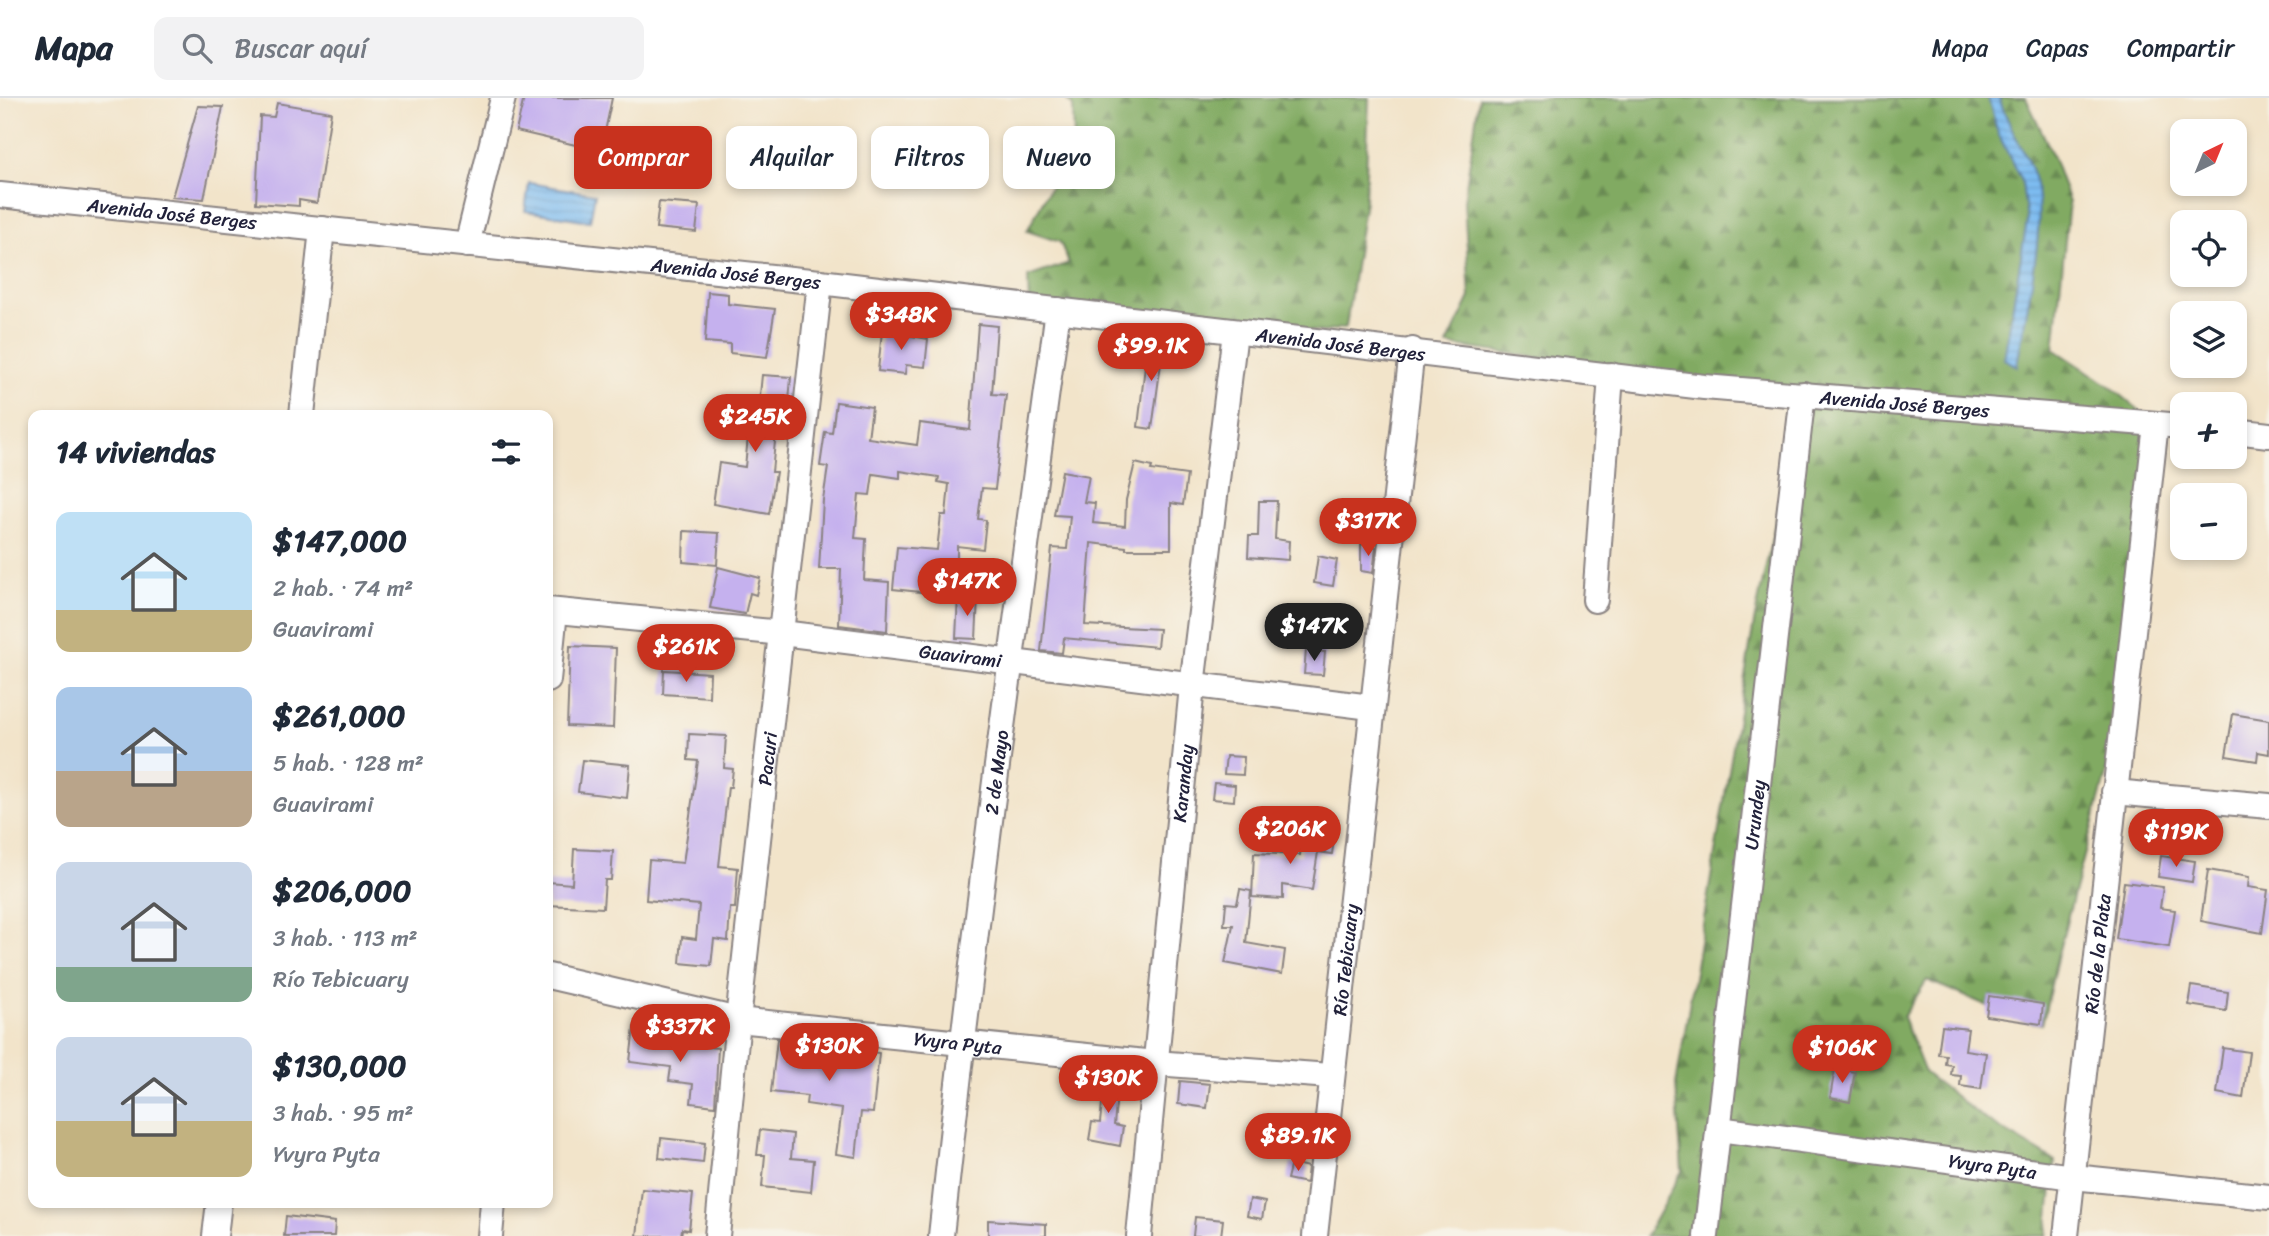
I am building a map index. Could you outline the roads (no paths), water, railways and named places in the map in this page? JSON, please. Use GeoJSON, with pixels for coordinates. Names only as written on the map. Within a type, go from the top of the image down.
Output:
{"type":"FeatureCollection","features":[{"type":"Feature","properties":{"kind":"street"},"geometry":{"type":"LineString","coordinates":[[467,245],[503,98]]}},
{"type":"Feature","properties":{"kind":"street","name":"Avenida José Berges"},"geometry":{"type":"LineString","coordinates":[[0,195],[820,282],[1412,350],[1704,387],[2170,425]]}},
{"type":"Feature","properties":{"kind":"street"},"geometry":{"type":"LineString","coordinates":[[303,410],[322,229]]}},
{"type":"Feature","properties":{"kind":"street","name":"Pacuri"},"geometry":{"type":"LineString","coordinates":[[717,1236],[738,1020],[820,282]]}},
{"type":"Feature","properties":{"kind":"street","name":"2 de Mayo"},"geometry":{"type":"LineString","coordinates":[[941,1236],[961,1044],[1058,310]]}},
{"type":"Feature","properties":{"kind":"street","name":"Karanday"},"geometry":{"type":"LineString","coordinates":[[1139,1236],[1192,686],[1235,331]]}},
{"type":"Feature","properties":{"kind":"street","name":"Río Tebicuary"},"geometry":{"type":"LineString","coordinates":[[1315,1236],[1330,1076],[1412,350]]}},
{"type":"Feature","properties":{"kind":"street"},"geometry":{"type":"LineString","coordinates":[[1595,600],[1611,375]]}},
{"type":"Feature","properties":{"kind":"street","name":"Urundey"},"geometry":{"type":"LineString","coordinates":[[1706,1236],[1803,394]]}},
{"type":"Feature","properties":{"kind":"street","name":"Río de la Plata"},"geometry":{"type":"LineString","coordinates":[[2066,1236],[2156,424]]}},
{"type":"Feature","properties":{"kind":"street"},"geometry":{"type":"LineString","coordinates":[[2247,432],[2269,435]]}},
{"type":"Feature","properties":{"kind":"street","name":"Guavirami"},"geometry":{"type":"LineString","coordinates":[[553,610],[782,633],[1371,707]]}},
{"type":"Feature","properties":{"kind":"street"},"geometry":{"type":"LineString","coordinates":[[2114,792],[2269,806]]}},
{"type":"Feature","properties":{"kind":"street","name":"Yvyra Pyta"},"geometry":{"type":"LineString","coordinates":[[553,977],[738,1020],[1155,1063],[1330,1076]]}},
{"type":"Feature","properties":{"kind":"street","name":"Yvyra Pyta"},"geometry":{"type":"LineString","coordinates":[[1719,1129],[2073,1177],[2269,1197]]}},
{"type":"Feature","properties":{"kind":"street"},"geometry":{"type":"LineString","coordinates":[[215,1236],[218,1208]]}},
{"type":"Feature","properties":{"kind":"street"},"geometry":{"type":"LineString","coordinates":[[490,1236],[492,1208]]}},
{"type":"Feature","properties":{"kind":"water"},"geometry":{"type":"Polygon","coordinates":[[[1988,98],[1999,98],[2034,177],[2038,196],[2037,244],[2017,366],[2004,359],[2027,221],[2022,183],[1998,133],[1988,98]]]}},
{"type":"Feature","properties":{"kind":"water"},"geometry":{"type":"Polygon","coordinates":[[[529,183],[595,194],[590,221],[525,211],[529,183]]]}}]}
